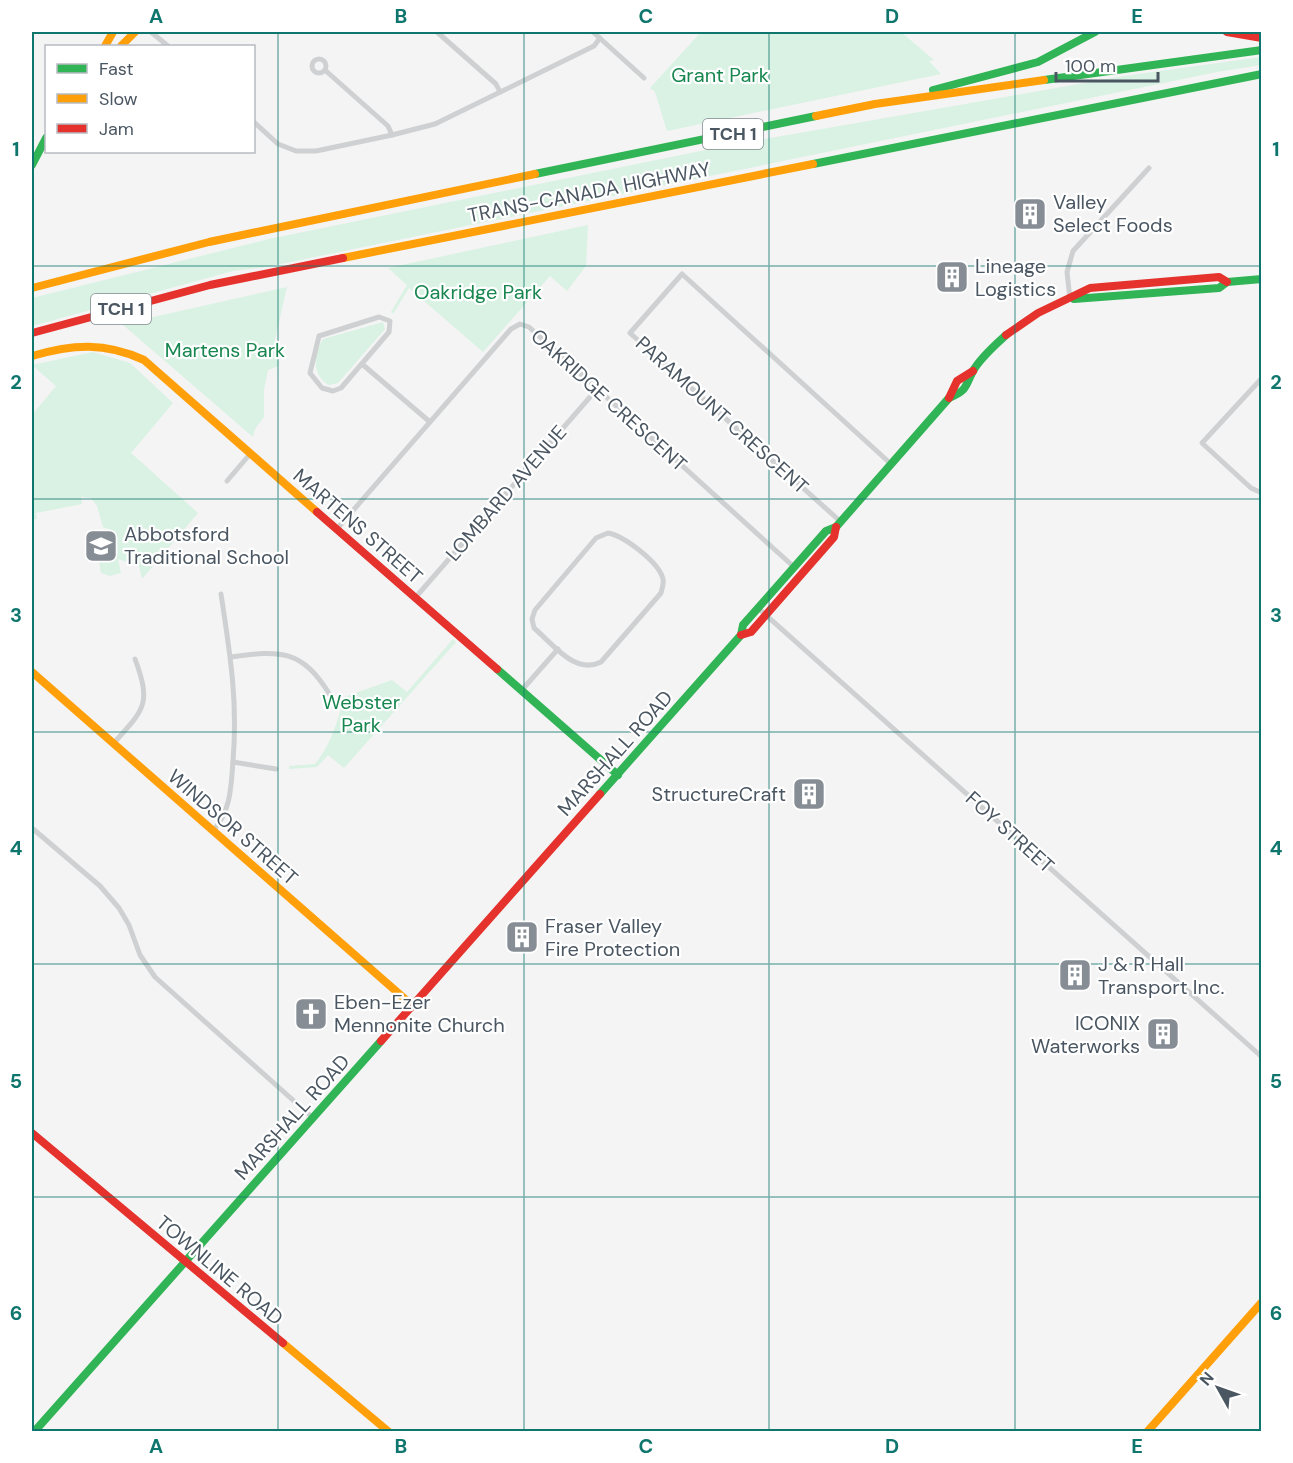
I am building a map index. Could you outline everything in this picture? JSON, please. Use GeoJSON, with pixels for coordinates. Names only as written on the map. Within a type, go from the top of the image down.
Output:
{"type":"FeatureCollection","features":[{"type":"Feature","properties":{"kind":"main road"},"geometry":{"type":"LineString","coordinates":[[123,45],[135,32]]}},
{"type":"Feature","properties":{"kind":"main road"},"geometry":{"type":"LineString","coordinates":[[875,104],[1024,68],[1073,47],[1095,32]]}},
{"type":"Feature","properties":{"kind":"main road"},"geometry":{"type":"LineString","coordinates":[[1227,32],[1262,38]]}},
{"type":"Feature","properties":{"kind":"main road","name":"TRANS-CANADA HIGHWAY"},"geometry":{"type":"LineString","coordinates":[[32,288],[209,242],[875,104],[1262,50]]}},
{"type":"Feature","properties":{"kind":"main road","name":"TRANS-CANADA HIGHWAY"},"geometry":{"type":"LineString","coordinates":[[32,333],[210,285],[1262,74]]}},
{"type":"Feature","properties":{"kind":"main road"},"geometry":{"type":"LineString","coordinates":[[32,165],[45,140]]}},
{"type":"Feature","properties":{"kind":"main road"},"geometry":{"type":"LineString","coordinates":[[32,155],[40,147]]}},
{"type":"Feature","properties":{"kind":"main road","name":"MARSHALL ROAD"},"geometry":{"type":"LineString","coordinates":[[34,1431],[618,775],[741,635],[743,625],[826,531],[838,524],[949,398],[951,388],[963,375],[973,371],[996,344],[1017,326],[1038,313],[1090,288],[1220,277],[1227,282]]}},
{"type":"Feature","properties":{"kind":"main road","name":"MARSHALL ROAD"},"geometry":{"type":"LineString","coordinates":[[1070,299],[1220,288],[1227,282],[1262,279]]}},
{"type":"Feature","properties":{"kind":"main road"},"geometry":{"type":"LineString","coordinates":[[1113,296],[1142,288],[1166,287],[1167,281]]}},
{"type":"Feature","properties":{"kind":"main road","name":"MARTENS STREET"},"geometry":{"type":"LineString","coordinates":[[32,356],[57,348],[100,344],[122,349],[144,360],[618,775]]}},
{"type":"Feature","properties":{"kind":"main road","name":"MARSHALL ROAD"},"geometry":{"type":"LineString","coordinates":[[741,635],[751,632],[834,537],[838,524]]}},
{"type":"Feature","properties":{"kind":"main road","name":"WINDSOR STREET"},"geometry":{"type":"LineString","coordinates":[[32,672],[413,1006]]}},
{"type":"Feature","properties":{"kind":"main road","name":"TOWNLINE ROAD"},"geometry":{"type":"LineString","coordinates":[[32,1133],[389,1431]]}},
{"type":"Feature","properties":{"kind":"main road"},"geometry":{"type":"LineString","coordinates":[[1147,1431],[1262,1302]]}},
{"type":"Feature","properties":{"kind":"street"},"geometry":{"type":"LineString","coordinates":[[151,32],[167,45]]}},
{"type":"Feature","properties":{"kind":"street"},"geometry":{"type":"LineString","coordinates":[[437,32],[496,84],[500,92]]}},
{"type":"Feature","properties":{"kind":"street"},"geometry":{"type":"LineString","coordinates":[[593,32],[644,78]]}},
{"type":"Feature","properties":{"kind":"street"},"geometry":{"type":"LineString","coordinates":[[255,123],[278,144],[296,152],[316,151],[392,135],[435,124],[594,46],[600,38]]}},
{"type":"Feature","properties":{"kind":"street"},"geometry":{"type":"LineString","coordinates":[[326,71],[388,126],[392,135]]}},
{"type":"Feature","properties":{"kind":"street"},"geometry":{"type":"LineString","coordinates":[[1070,299],[1067,272],[1073,252],[1149,168]]}},
{"type":"Feature","properties":{"kind":"street","name":"PARAMOUNT CRESCENT"},"geometry":{"type":"LineString","coordinates":[[838,524],[630,333],[682,274],[891,464]]}},
{"type":"Feature","properties":{"kind":"street"},"geometry":{"type":"LineString","coordinates":[[380,317],[385,318],[390,321],[389,332],[362,364],[341,388],[333,391],[322,388],[310,373],[315,342],[319,336],[380,317]]}},
{"type":"Feature","properties":{"kind":"street","name":"OAKRIDGE CRESCENT"},"geometry":{"type":"LineString","coordinates":[[336,530],[511,329],[520,324],[529,327],[795,567]]}},
{"type":"Feature","properties":{"kind":"street"},"geometry":{"type":"LineString","coordinates":[[362,364],[430,422]]}},
{"type":"Feature","properties":{"kind":"street"},"geometry":{"type":"LineString","coordinates":[[1262,378],[1202,442],[1251,488],[1262,493]]}},
{"type":"Feature","properties":{"kind":"street","name":"LOMBARD AVENUE"},"geometry":{"type":"LineString","coordinates":[[415,598],[597,389]]}},
{"type":"Feature","properties":{"kind":"street"},"geometry":{"type":"LineString","coordinates":[[227,481],[250,454]]}},
{"type":"Feature","properties":{"kind":"street"},"geometry":{"type":"LineString","coordinates":[[608,532],[621,536],[658,569],[663,581],[661,593],[601,662],[590,668],[577,665],[558,649],[534,628],[532,619],[535,610],[596,538],[608,532]]}},
{"type":"Feature","properties":{"kind":"street"},"geometry":{"type":"LineString","coordinates":[[213,831],[228,807],[236,708],[221,594]]}},
{"type":"Feature","properties":{"kind":"street","name":"FOY STREET"},"geometry":{"type":"LineString","coordinates":[[758,608],[1262,1057]]}},
{"type":"Feature","properties":{"kind":"street"},"geometry":{"type":"LineString","coordinates":[[521,691],[558,649]]}},
{"type":"Feature","properties":{"kind":"street"},"geometry":{"type":"LineString","coordinates":[[231,657],[268,652],[298,659],[318,676],[330,695]]}},
{"type":"Feature","properties":{"kind":"street"},"geometry":{"type":"LineString","coordinates":[[113,744],[144,704],[144,685],[135,659]]}},
{"type":"Feature","properties":{"kind":"street"},"geometry":{"type":"LineString","coordinates":[[233,762],[276,769]]}},
{"type":"Feature","properties":{"kind":"street"},"geometry":{"type":"LineString","coordinates":[[32,828],[100,886],[119,908],[140,955],[155,977],[314,1118]]}},
{"type":"Feature","properties":{"kind":"green space","name":"Grant Park"},"geometry":{"type":"Polygon","coordinates":[[[701,32],[901,32],[934,60],[929,61],[941,74],[667,131],[655,92],[650,88],[701,32]]]}},
{"type":"Feature","properties":{"kind":"green space"},"geometry":{"type":"Polygon","coordinates":[[[1261,57],[1261,65],[1217,72],[266,267],[233,271],[32,326],[32,298],[269,239],[720,147],[1124,76],[1261,57]]]}},
{"type":"Feature","properties":{"kind":"green space","name":"Oakridge Park"},"geometry":{"type":"Polygon","coordinates":[[[588,225],[586,266],[567,291],[550,276],[483,352],[409,288],[393,314],[391,312],[407,285],[388,268],[588,225]]]}},
{"type":"Feature","properties":{"kind":"green space","name":"Martens Park"},"geometry":{"type":"Polygon","coordinates":[[[287,287],[275,340],[279,366],[268,370],[264,390],[264,417],[255,429],[253,437],[122,324],[287,287]]]}},
{"type":"Feature","properties":{"kind":"green space"},"geometry":{"type":"Polygon","coordinates":[[[383,322],[385,329],[338,383],[329,385],[323,381],[317,370],[316,358],[323,339],[383,322]]]}},
{"type":"Feature","properties":{"kind":"green space","name":"Abbotsford Traditional School"},"geometry":{"type":"Polygon","coordinates":[[[93,352],[130,363],[173,403],[131,453],[198,513],[142,579],[139,566],[118,559],[121,573],[110,576],[101,573],[94,532],[104,529],[110,531],[114,544],[111,530],[103,527],[97,506],[91,498],[81,497],[82,504],[36,513],[37,519],[32,520],[32,415],[56,386],[32,365],[93,352]]]}},
{"type":"Feature","properties":{"kind":"green space","name":"Webster Park"},"geometry":{"type":"Polygon","coordinates":[[[453,639],[456,642],[344,768],[328,755],[317,767],[289,769],[289,766],[315,764],[333,732],[344,697],[392,680],[407,692],[453,639]]]}},
{"type":"Feature","properties":{"kind":"traffic: fast"},"geometry":{"type":"LineString","coordinates":[[933,90],[1038,62],[1095,32]]}},
{"type":"Feature","properties":{"kind":"traffic: fast"},"geometry":{"type":"LineString","coordinates":[[1044,80],[1262,50]]}},
{"type":"Feature","properties":{"kind":"traffic: fast"},"geometry":{"type":"LineString","coordinates":[[813,164],[1262,74]]}},
{"type":"Feature","properties":{"kind":"traffic: fast"},"geometry":{"type":"LineString","coordinates":[[535,174],[816,116]]}},
{"type":"Feature","properties":{"kind":"traffic: fast"},"geometry":{"type":"LineString","coordinates":[[32,165],[45,140]]}},
{"type":"Feature","properties":{"kind":"traffic: fast"},"geometry":{"type":"LineString","coordinates":[[1074,299],[1219,288],[1227,282],[1262,279]]}},
{"type":"Feature","properties":{"kind":"traffic: fast"},"geometry":{"type":"LineString","coordinates":[[600,794],[741,635],[743,625],[826,531],[836,527],[949,398],[963,390],[980,361],[1006,335]]}},
{"type":"Feature","properties":{"kind":"traffic: fast"},"geometry":{"type":"LineString","coordinates":[[497,669],[618,775]]}},
{"type":"Feature","properties":{"kind":"traffic: fast"},"geometry":{"type":"LineString","coordinates":[[34,1432],[381,1041]]}},
{"type":"Feature","properties":{"kind":"traffic: slow"},"geometry":{"type":"LineString","coordinates":[[106,45],[113,32]]}},
{"type":"Feature","properties":{"kind":"traffic: slow"},"geometry":{"type":"LineString","coordinates":[[122,45],[135,32]]}},
{"type":"Feature","properties":{"kind":"traffic: slow"},"geometry":{"type":"LineString","coordinates":[[816,116],[875,104],[1044,80]]}},
{"type":"Feature","properties":{"kind":"traffic: slow"},"geometry":{"type":"LineString","coordinates":[[343,258],[813,164]]}},
{"type":"Feature","properties":{"kind":"traffic: slow"},"geometry":{"type":"LineString","coordinates":[[32,288],[209,242],[535,174]]}},
{"type":"Feature","properties":{"kind":"traffic: slow"},"geometry":{"type":"LineString","coordinates":[[32,356],[61,349],[89,347],[116,350],[144,360],[317,512]]}},
{"type":"Feature","properties":{"kind":"traffic: slow"},"geometry":{"type":"LineString","coordinates":[[32,672],[413,1006]]}},
{"type":"Feature","properties":{"kind":"traffic: slow"},"geometry":{"type":"LineString","coordinates":[[1147,1432],[1262,1302]]}},
{"type":"Feature","properties":{"kind":"traffic: slow"},"geometry":{"type":"LineString","coordinates":[[283,1343],[389,1432]]}},
{"type":"Feature","properties":{"kind":"traffic: jam"},"geometry":{"type":"LineString","coordinates":[[1227,32],[1262,38]]}},
{"type":"Feature","properties":{"kind":"traffic: jam"},"geometry":{"type":"LineString","coordinates":[[32,333],[210,285],[343,258]]}},
{"type":"Feature","properties":{"kind":"traffic: jam"},"geometry":{"type":"LineString","coordinates":[[1006,335],[1038,313],[1090,288],[1219,277],[1227,282]]}},
{"type":"Feature","properties":{"kind":"traffic: jam"},"geometry":{"type":"LineString","coordinates":[[949,398],[957,381],[973,371]]}},
{"type":"Feature","properties":{"kind":"traffic: jam"},"geometry":{"type":"LineString","coordinates":[[317,512],[497,669]]}},
{"type":"Feature","properties":{"kind":"traffic: jam"},"geometry":{"type":"LineString","coordinates":[[741,635],[751,632],[834,537],[836,527]]}},
{"type":"Feature","properties":{"kind":"traffic: jam"},"geometry":{"type":"LineString","coordinates":[[381,1041],[600,794]]}},
{"type":"Feature","properties":{"kind":"traffic: jam"},"geometry":{"type":"LineString","coordinates":[[32,1133],[283,1343]]}},
{"type":"Feature","properties":{"kind":"place","name":"Valley Select Foods"},"geometry":{"type":"Point","coordinates":[1030,214]}},
{"type":"Feature","properties":{"kind":"place","name":"Lineage Logistics"},"geometry":{"type":"Point","coordinates":[952,277]}},
{"type":"Feature","properties":{"kind":"place","name":"Abbotsford Traditional School"},"geometry":{"type":"Point","coordinates":[101,546]}},
{"type":"Feature","properties":{"kind":"place","name":"StructureCraft"},"geometry":{"type":"Point","coordinates":[809,794]}},
{"type":"Feature","properties":{"kind":"place","name":"Fraser Valley Fire Protection"},"geometry":{"type":"Point","coordinates":[522,937]}},
{"type":"Feature","properties":{"kind":"place","name":"J & R Hall Transport Inc."},"geometry":{"type":"Point","coordinates":[1075,975]}},
{"type":"Feature","properties":{"kind":"place","name":"Eben-Ezer Mennonite Church"},"geometry":{"type":"Point","coordinates":[311,1014]}},
{"type":"Feature","properties":{"kind":"place","name":"ICONIX Waterworks"},"geometry":{"type":"Point","coordinates":[1163,1034]}}]}
